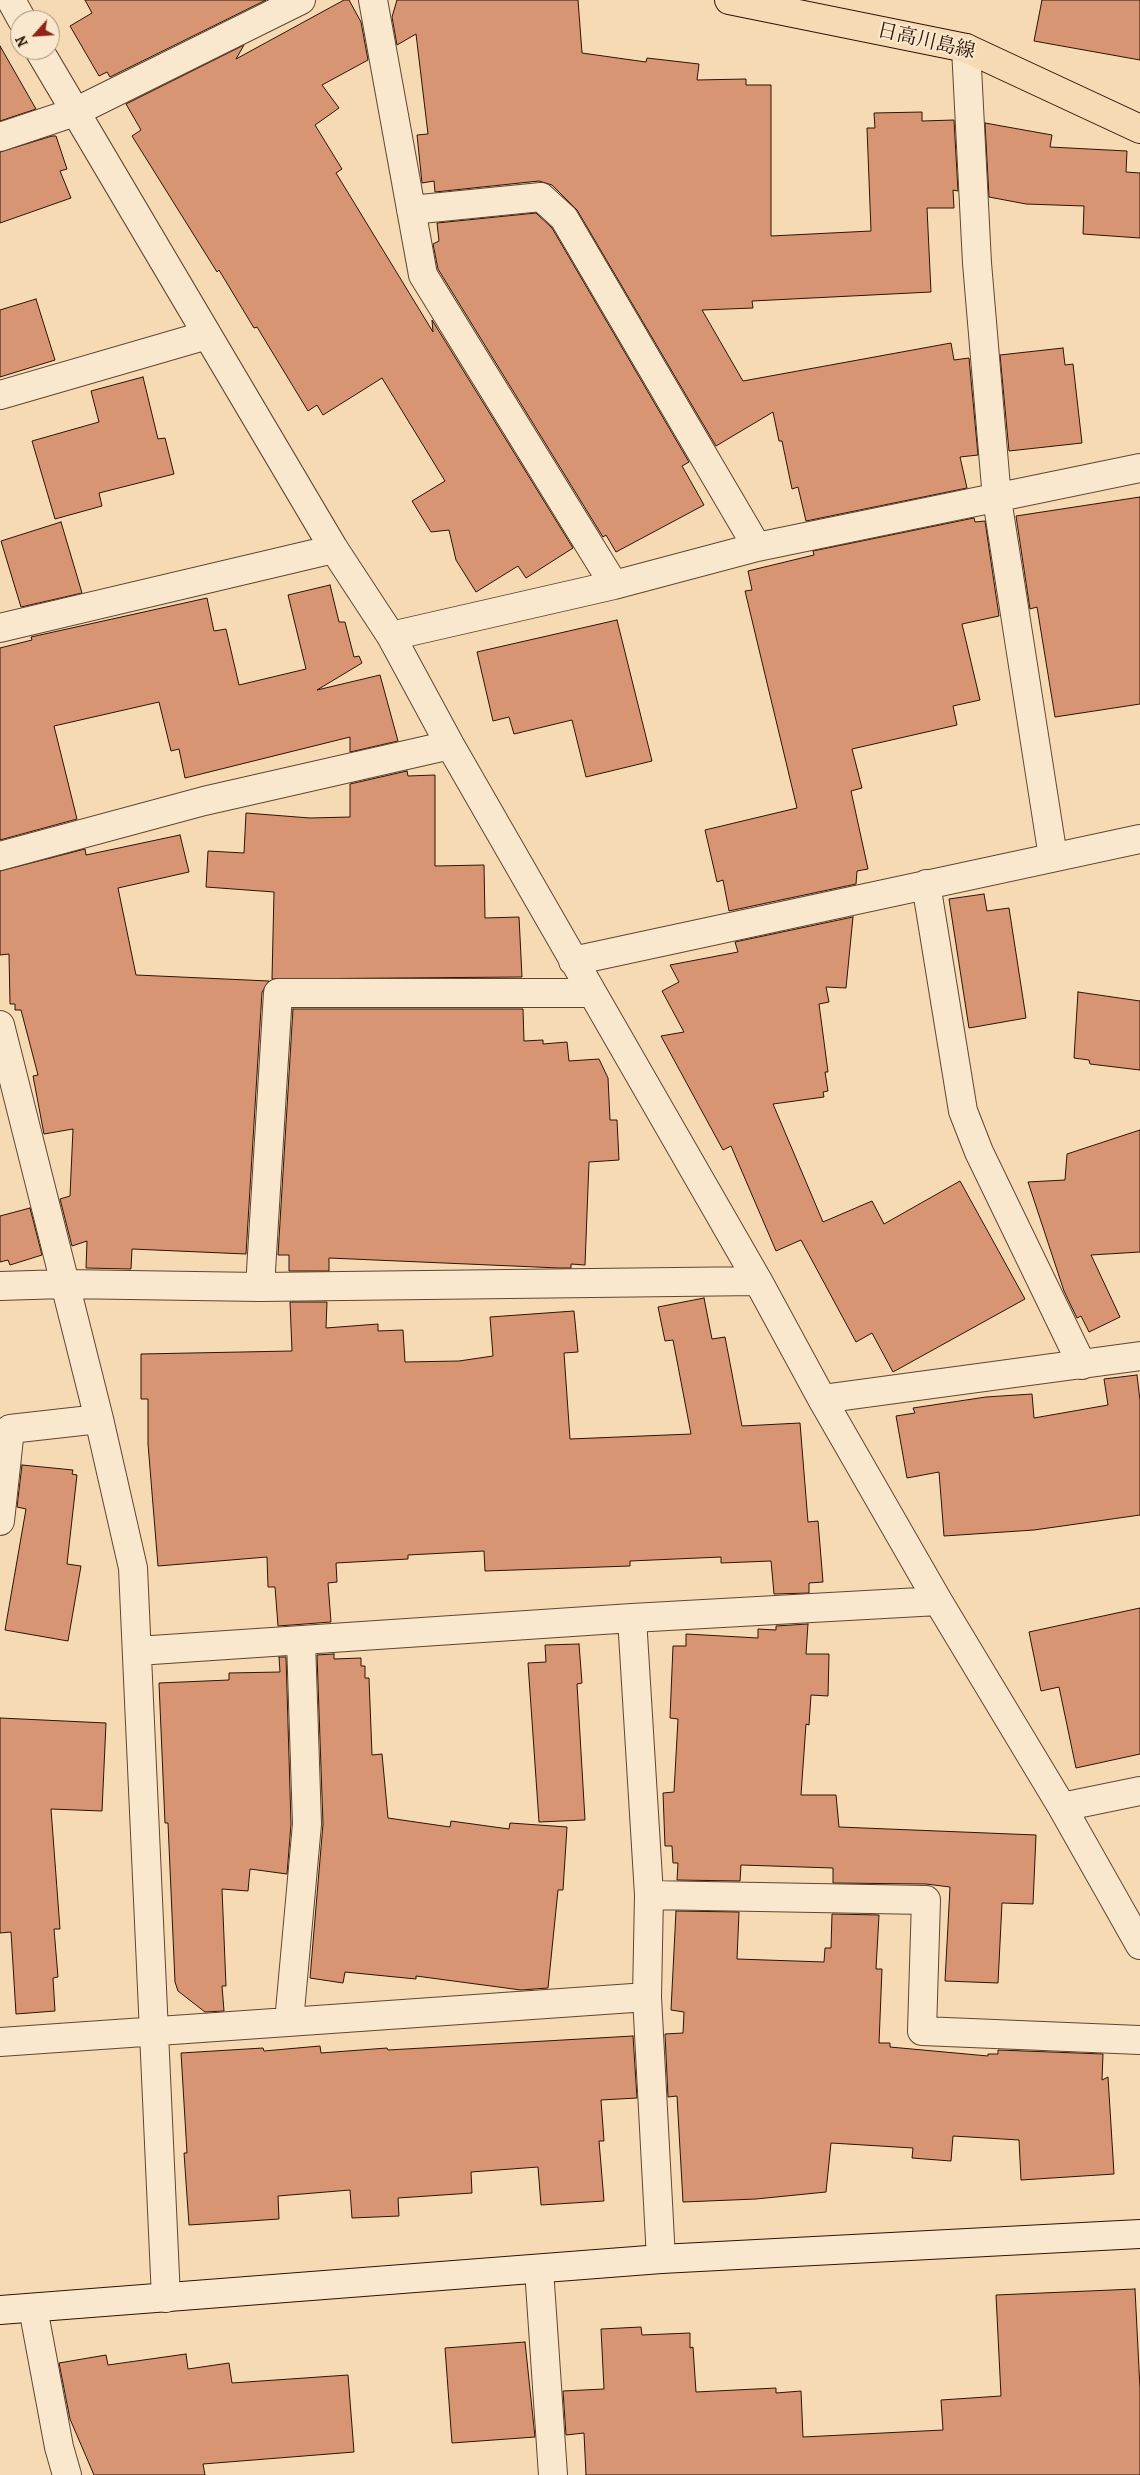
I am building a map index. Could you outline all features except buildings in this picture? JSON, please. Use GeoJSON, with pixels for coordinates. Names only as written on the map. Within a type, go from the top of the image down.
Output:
{"type":"FeatureCollection","features":[{"type":"Feature","properties":{"kind":"main road","name":"日高川島線"},"geometry":{"type":"LineString","coordinates":[[729,0],[966,48],[1140,128]]}},
{"type":"Feature","properties":{"kind":"street"},"geometry":{"type":"LineString","coordinates":[[0,137],[74,112],[301,0]]}},
{"type":"Feature","properties":{"kind":"street"},"geometry":{"type":"LineString","coordinates":[[373,0],[423,275],[614,585]]}},
{"type":"Feature","properties":{"kind":"street"},"geometry":{"type":"LineString","coordinates":[[966,48],[977,262],[996,499],[1054,857]]}},
{"type":"Feature","properties":{"kind":"street"},"geometry":{"type":"LineString","coordinates":[[45,60],[334,549],[391,636],[450,745],[758,1281],[822,1399],[938,1600],[1062,1807],[1140,1945]]}},
{"type":"Feature","properties":{"kind":"street"},"geometry":{"type":"LineString","coordinates":[[411,210],[541,197],[564,218],[757,548]]}},
{"type":"Feature","properties":{"kind":"street"},"geometry":{"type":"LineString","coordinates":[[0,395],[207,335]]}},
{"type":"Feature","properties":{"kind":"street"},"geometry":{"type":"LineString","coordinates":[[391,636],[614,585],[757,548],[1140,468]]}},
{"type":"Feature","properties":{"kind":"street"},"geometry":{"type":"LineString","coordinates":[[0,628],[334,549]]}},
{"type":"Feature","properties":{"kind":"street"},"geometry":{"type":"LineString","coordinates":[[0,856],[204,802],[450,745]]}},
{"type":"Feature","properties":{"kind":"street"},"geometry":{"type":"LineString","coordinates":[[574,962],[1140,839]]}},
{"type":"Feature","properties":{"kind":"street"},"geometry":{"type":"LineString","coordinates":[[926,884],[963,1111],[979,1152],[1082,1366]]}},
{"type":"Feature","properties":{"kind":"street"},"geometry":{"type":"LineString","coordinates":[[260,1287],[278,993],[592,993]]}},
{"type":"Feature","properties":{"kind":"street"},"geometry":{"type":"LineString","coordinates":[[0,1025],[99,1419],[133,1568],[166,2298]]}},
{"type":"Feature","properties":{"kind":"street"},"geometry":{"type":"LineString","coordinates":[[0,1286],[64,1284],[260,1287],[758,1281]]}},
{"type":"Feature","properties":{"kind":"street"},"geometry":{"type":"LineString","coordinates":[[822,1399],[1082,1366],[1140,1356]]}},
{"type":"Feature","properties":{"kind":"street"},"geometry":{"type":"LineString","coordinates":[[0,1520],[10,1429],[99,1419]]}},
{"type":"Feature","properties":{"kind":"street"},"geometry":{"type":"LineString","coordinates":[[137,1651],[938,1600]]}},
{"type":"Feature","properties":{"kind":"street"},"geometry":{"type":"LineString","coordinates":[[632,1618],[649,1895],[648,1997],[661,2259]]}},
{"type":"Feature","properties":{"kind":"street"},"geometry":{"type":"LineString","coordinates":[[289,2022],[307,1824],[301,1641]]}},
{"type":"Feature","properties":{"kind":"street"},"geometry":{"type":"LineString","coordinates":[[1062,1807],[1140,1791]]}},
{"type":"Feature","properties":{"kind":"street"},"geometry":{"type":"LineString","coordinates":[[649,1895],[926,1900],[922,2031],[1140,2040]]}},
{"type":"Feature","properties":{"kind":"street"},"geometry":{"type":"LineString","coordinates":[[0,2042],[648,1997]]}},
{"type":"Feature","properties":{"kind":"street"},"geometry":{"type":"LineString","coordinates":[[0,2310],[661,2259],[1140,2234]]}},
{"type":"Feature","properties":{"kind":"street"},"geometry":{"type":"LineString","coordinates":[[539,2269],[553,2475]]}},
{"type":"Feature","properties":{"kind":"street"},"geometry":{"type":"LineString","coordinates":[[33,2308],[59,2447],[67,2475]]}}]}
